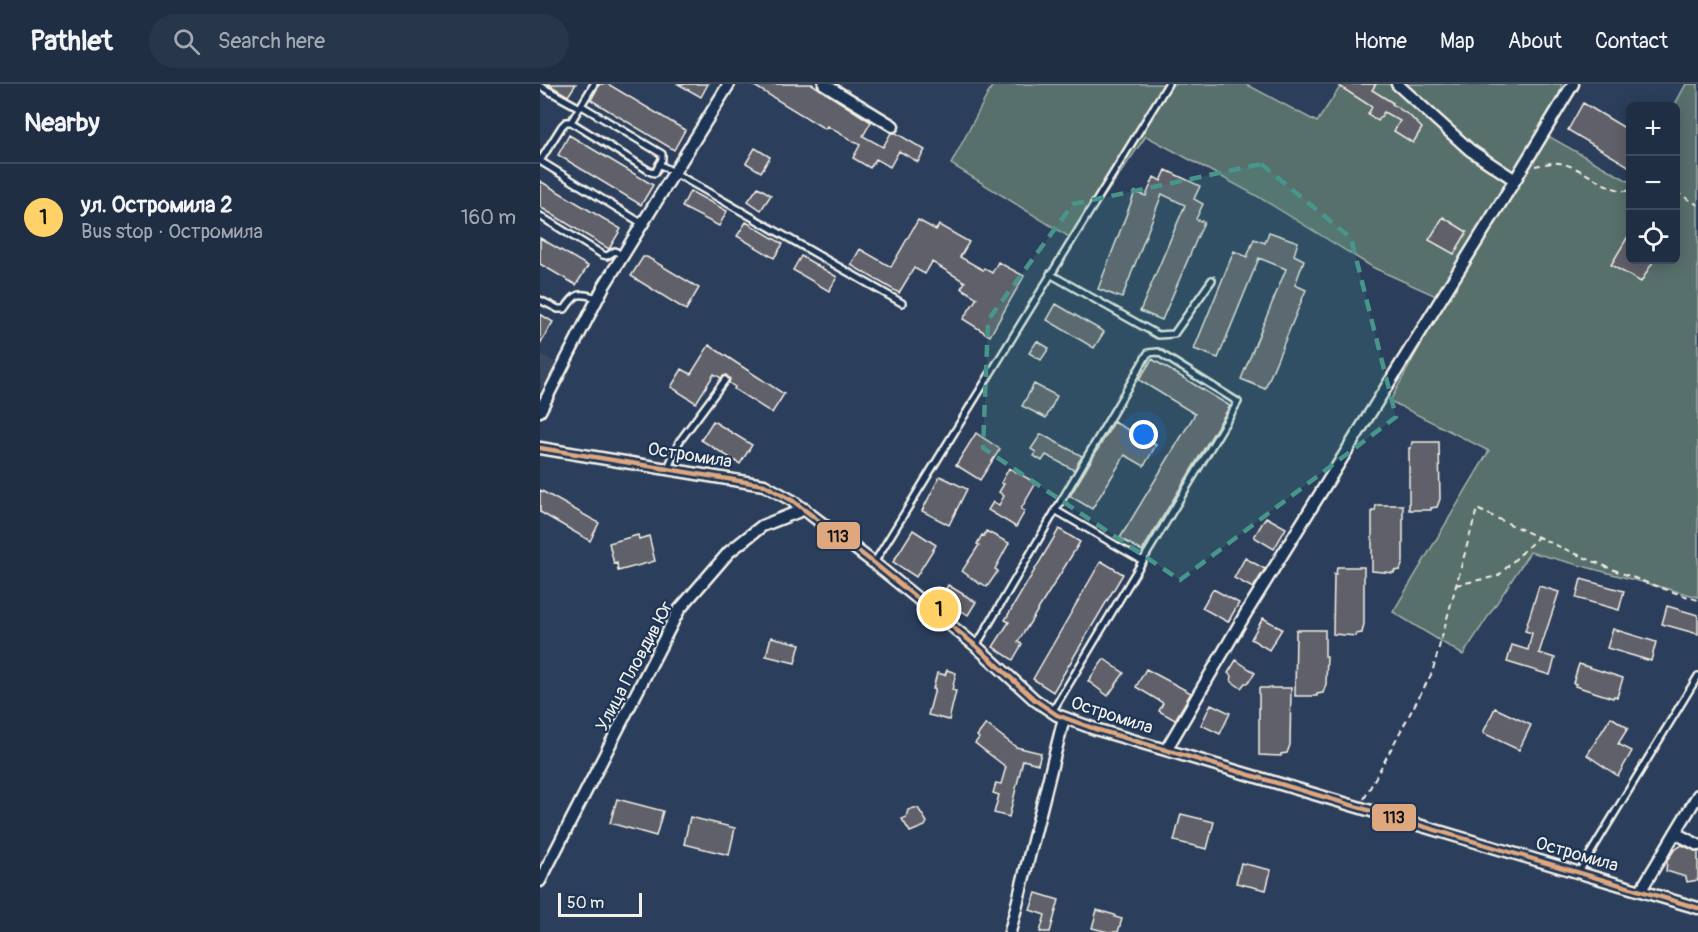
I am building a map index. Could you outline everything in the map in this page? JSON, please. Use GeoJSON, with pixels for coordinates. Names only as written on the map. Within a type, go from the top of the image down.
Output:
{"type":"FeatureCollection","features":[{"type":"Feature","properties":{"kind":"street"},"geometry":{"type":"LineString","coordinates":[[540,411],[598,298],[729,84]]}},
{"type":"Feature","properties":{"kind":"street"},"geometry":{"type":"LineString","coordinates":[[824,84],[893,126]]}},
{"type":"Feature","properties":{"kind":"street"},"geometry":{"type":"LineString","coordinates":[[1397,84],[1470,150],[1515,180]]}},
{"type":"Feature","properties":{"kind":"street"},"geometry":{"type":"LineString","coordinates":[[1166,750],[1246,613],[1573,84]]}},
{"type":"Feature","properties":{"kind":"street","name":"Остромила"},"geometry":{"type":"LineString","coordinates":[[540,448],[765,485],[805,509],[874,562],[976,646],[1035,700],[1064,718],[1698,908]]}},
{"type":"Feature","properties":{"kind":"street","name":"Улица Пловдив Юг"},"geometry":{"type":"LineString","coordinates":[[540,881],[680,610],[729,552],[762,526],[805,509]]}},
{"type":"Feature","properties":{"kind":"street"},"geometry":{"type":"LineString","coordinates":[[1010,932],[1064,718]]}},
{"type":"Feature","properties":{"kind":"street"},"geometry":{"type":"LineString","coordinates":[[1641,890],[1698,795]]}},
{"type":"Feature","properties":{"kind":"street"},"geometry":{"type":"LineString","coordinates":[[1675,833],[1698,845]]}},
{"type":"Feature","properties":{"kind":"lane"},"geometry":{"type":"LineString","coordinates":[[571,122],[594,84]]}},
{"type":"Feature","properties":{"kind":"lane"},"geometry":{"type":"LineString","coordinates":[[874,562],[1168,84]]}},
{"type":"Feature","properties":{"kind":"lane"},"geometry":{"type":"LineString","coordinates":[[540,86],[662,154],[655,173],[651,172],[571,122],[566,122],[540,161],[643,224]]}},
{"type":"Feature","properties":{"kind":"lane"},"geometry":{"type":"LineString","coordinates":[[659,164],[902,303]]}},
{"type":"Feature","properties":{"kind":"lane"},"geometry":{"type":"LineString","coordinates":[[540,216],[603,255],[615,251],[623,256]]}},
{"type":"Feature","properties":{"kind":"lane"},"geometry":{"type":"LineString","coordinates":[[1050,274],[1158,335],[1174,334],[1212,280]]}},
{"type":"Feature","properties":{"kind":"lane"},"geometry":{"type":"LineString","coordinates":[[540,300],[558,309],[565,309],[577,294],[583,293],[598,298]]}},
{"type":"Feature","properties":{"kind":"lane"},"geometry":{"type":"LineString","coordinates":[[976,646],[1148,353],[1158,352],[1238,402],[1052,712]]}},
{"type":"Feature","properties":{"kind":"lane"},"geometry":{"type":"LineString","coordinates":[[668,468],[679,442],[725,380]]}},
{"type":"Feature","properties":{"kind":"lane"},"geometry":{"type":"LineString","coordinates":[[1055,510],[1143,561]]}},
{"type":"Feature","properties":{"kind":"lane"},"geometry":{"type":"LineString","coordinates":[[1579,872],[1698,676]]}},
{"type":"Feature","properties":{"kind":"path"},"geometry":{"type":"LineString","coordinates":[[1534,166],[1558,163],[1586,173],[1621,191],[1626,191]]}},
{"type":"Feature","properties":{"kind":"path"},"geometry":{"type":"LineString","coordinates":[[1680,194],[1698,205]]}},
{"type":"Feature","properties":{"kind":"path"},"geometry":{"type":"LineString","coordinates":[[1360,807],[1432,673],[1478,509],[1538,537],[1673,593],[1698,600]]}},
{"type":"Feature","properties":{"kind":"path"},"geometry":{"type":"LineString","coordinates":[[1456,585],[1498,576],[1538,537]]}},
{"type":"Feature","properties":{"kind":"highlighted area"},"geometry":{"type":"Polygon","coordinates":[[[1261,164],[1351,238],[1396,417],[1180,580],[983,448],[988,320],[1073,204],[1261,164]]]}},
{"type":"Feature","properties":{"kind":"shaded area"},"geometry":{"type":"Polygon","coordinates":[[[540,353],[556,363],[540,392],[540,353]]]}},
{"type":"Feature","properties":{"kind":"green space"},"geometry":{"type":"Polygon","coordinates":[[[993,84],[1246,84],[1317,122],[1342,84],[1562,84],[1548,136],[1626,180],[1626,264],[1680,264],[1680,102],[1676,102],[1686,84],[1698,84],[1698,597],[1530,552],[1463,655],[1393,612],[1489,451],[1390,401],[1445,300],[1374,268],[1257,196],[1146,136],[1074,240],[951,164],[993,84]]]}},
{"type":"Feature","properties":{"kind":"building"},"geometry":{"type":"Polygon","coordinates":[[[548,84],[576,84],[568,96],[548,84]]]}},
{"type":"Feature","properties":{"kind":"building"},"geometry":{"type":"Polygon","coordinates":[[[600,84],[608,84],[685,130],[674,150],[591,100],[600,84]]]}},
{"type":"Feature","properties":{"kind":"building"},"geometry":{"type":"Polygon","coordinates":[[[678,84],[708,84],[701,97],[678,84]]]}},
{"type":"Feature","properties":{"kind":"building"},"geometry":{"type":"Polygon","coordinates":[[[751,84],[812,84],[871,122],[863,136],[883,147],[891,133],[896,133],[925,150],[918,162],[899,151],[890,167],[876,159],[870,168],[853,158],[860,145],[827,126],[825,129],[751,84]]]}},
{"type":"Feature","properties":{"kind":"building"},"geometry":{"type":"Polygon","coordinates":[[[1336,84],[1376,84],[1372,90],[1393,103],[1422,128],[1413,143],[1394,131],[1400,121],[1384,112],[1378,121],[1368,114],[1372,107],[1336,84]]]}},
{"type":"Feature","properties":{"kind":"building"},"geometry":{"type":"Polygon","coordinates":[[[1583,103],[1626,129],[1626,165],[1568,130],[1583,103]]]}},
{"type":"Feature","properties":{"kind":"building"},"geometry":{"type":"Polygon","coordinates":[[[569,135],[653,185],[641,205],[558,155],[569,135]]]}},
{"type":"Feature","properties":{"kind":"building"},"geometry":{"type":"Polygon","coordinates":[[[755,148],[770,157],[761,172],[746,163],[755,148]]]}},
{"type":"Feature","properties":{"kind":"building"},"geometry":{"type":"Polygon","coordinates":[[[1166,170],[1200,186],[1194,199],[1203,204],[1196,219],[1204,222],[1162,320],[1140,311],[1185,205],[1162,194],[1122,298],[1098,289],[1135,192],[1146,196],[1154,177],[1161,181],[1166,170]]]}},
{"type":"Feature","properties":{"kind":"building"},"geometry":{"type":"Polygon","coordinates":[[[540,181],[621,229],[609,249],[540,207],[540,181]]]}},
{"type":"Feature","properties":{"kind":"building"},"geometry":{"type":"Polygon","coordinates":[[[758,187],[771,195],[761,210],[748,201],[758,187]]]}},
{"type":"Feature","properties":{"kind":"building"},"geometry":{"type":"Polygon","coordinates":[[[690,191],[727,211],[719,226],[682,207],[690,191]]]}},
{"type":"Feature","properties":{"kind":"building"},"geometry":{"type":"Polygon","coordinates":[[[1443,217],[1467,232],[1454,254],[1429,240],[1443,217]]]}},
{"type":"Feature","properties":{"kind":"building"},"geometry":{"type":"Polygon","coordinates":[[[918,220],[936,230],[939,225],[969,242],[960,257],[983,270],[984,268],[992,273],[998,262],[1024,276],[990,336],[963,319],[977,298],[961,288],[965,282],[932,262],[925,274],[914,268],[899,293],[851,265],[860,249],[891,267],[918,220]]]}},
{"type":"Feature","properties":{"kind":"building"},"geometry":{"type":"Polygon","coordinates":[[[746,222],[783,244],[774,258],[737,236],[746,222]]]}},
{"type":"Feature","properties":{"kind":"building"},"geometry":{"type":"Polygon","coordinates":[[[1269,232],[1298,242],[1294,255],[1304,260],[1295,285],[1306,290],[1265,389],[1241,379],[1286,269],[1259,258],[1218,358],[1194,349],[1234,251],[1247,257],[1254,239],[1265,243],[1269,232]]]}},
{"type":"Feature","properties":{"kind":"building"},"geometry":{"type":"Polygon","coordinates":[[[540,238],[588,266],[576,285],[540,264],[540,238]]]}},
{"type":"Feature","properties":{"kind":"building"},"geometry":{"type":"Polygon","coordinates":[[[1626,240],[1626,264],[1652,264],[1641,282],[1611,265],[1626,240]]]}},
{"type":"Feature","properties":{"kind":"building"},"geometry":{"type":"Polygon","coordinates":[[[801,256],[837,277],[829,291],[793,270],[801,256]]]}},
{"type":"Feature","properties":{"kind":"building"},"geometry":{"type":"Polygon","coordinates":[[[643,257],[647,257],[699,288],[686,310],[631,276],[643,257]]]}},
{"type":"Feature","properties":{"kind":"building"},"geometry":{"type":"Polygon","coordinates":[[[1056,304],[1104,332],[1094,348],[1047,320],[1056,304]]]}},
{"type":"Feature","properties":{"kind":"building"},"geometry":{"type":"Polygon","coordinates":[[[540,314],[553,322],[540,344],[540,314]]]}},
{"type":"Feature","properties":{"kind":"building"},"geometry":{"type":"Polygon","coordinates":[[[1037,341],[1049,348],[1041,360],[1029,353],[1037,341]]]}},
{"type":"Feature","properties":{"kind":"building"},"geometry":{"type":"Polygon","coordinates":[[[709,345],[784,394],[772,413],[734,389],[735,387],[729,383],[730,379],[726,375],[721,378],[714,374],[696,403],[671,387],[682,369],[691,374],[709,345]]]}},
{"type":"Feature","properties":{"kind":"building"},"geometry":{"type":"Polygon","coordinates":[[[1152,359],[1230,406],[1142,551],[1120,538],[1195,414],[1139,380],[1152,359]]]}},
{"type":"Feature","properties":{"kind":"building"},"geometry":{"type":"Polygon","coordinates":[[[1034,384],[1057,396],[1046,418],[1022,406],[1034,384]]]}},
{"type":"Feature","properties":{"kind":"building"},"geometry":{"type":"Polygon","coordinates":[[[713,421],[752,445],[740,464],[701,440],[713,421]]]}},
{"type":"Feature","properties":{"kind":"building"},"geometry":{"type":"Polygon","coordinates":[[[1114,422],[1156,445],[1144,466],[1125,455],[1092,509],[1070,496],[1114,422]]]}},
{"type":"Feature","properties":{"kind":"building"},"geometry":{"type":"Polygon","coordinates":[[[976,433],[1000,449],[980,480],[956,465],[976,433]]]}},
{"type":"Feature","properties":{"kind":"building"},"geometry":{"type":"Polygon","coordinates":[[[1041,434],[1082,456],[1074,470],[1046,455],[1042,461],[1034,456],[1036,452],[1031,449],[1041,434]]]}},
{"type":"Feature","properties":{"kind":"building"},"geometry":{"type":"Polygon","coordinates":[[[1412,442],[1439,442],[1440,499],[1437,507],[1431,510],[1409,510],[1409,448],[1412,442]]]}},
{"type":"Feature","properties":{"kind":"building"},"geometry":{"type":"Polygon","coordinates":[[[1009,468],[1036,483],[1021,509],[1025,511],[1016,527],[988,510],[993,502],[999,505],[1004,496],[999,492],[1009,468]]]}},
{"type":"Feature","properties":{"kind":"building"},"geometry":{"type":"Polygon","coordinates":[[[940,476],[967,489],[949,525],[922,511],[940,476]]]}},
{"type":"Feature","properties":{"kind":"building"},"geometry":{"type":"Polygon","coordinates":[[[540,490],[599,523],[590,541],[540,512],[540,490]]]}},
{"type":"Feature","properties":{"kind":"building"},"geometry":{"type":"Polygon","coordinates":[[[1376,505],[1403,505],[1403,562],[1400,570],[1394,573],[1372,571],[1372,511],[1375,511],[1376,505]]]}},
{"type":"Feature","properties":{"kind":"building"},"geometry":{"type":"Polygon","coordinates":[[[1266,517],[1286,528],[1274,549],[1254,537],[1266,517]]]}},
{"type":"Feature","properties":{"kind":"building"},"geometry":{"type":"Polygon","coordinates":[[[1059,529],[1080,542],[1018,642],[1022,644],[1013,660],[993,647],[1009,622],[1005,620],[1059,529]]]}},
{"type":"Feature","properties":{"kind":"building"},"geometry":{"type":"Polygon","coordinates":[[[913,530],[936,545],[916,577],[893,562],[913,530]]]}},
{"type":"Feature","properties":{"kind":"building"},"geometry":{"type":"Polygon","coordinates":[[[986,531],[1009,543],[995,569],[998,571],[987,587],[962,571],[986,531]]]}},
{"type":"Feature","properties":{"kind":"building"},"geometry":{"type":"Polygon","coordinates":[[[638,535],[639,539],[649,536],[655,561],[618,571],[609,543],[638,535]]]}},
{"type":"Feature","properties":{"kind":"building"},"geometry":{"type":"Polygon","coordinates":[[[1245,558],[1265,569],[1253,588],[1234,578],[1245,558]]]}},
{"type":"Feature","properties":{"kind":"building"},"geometry":{"type":"Polygon","coordinates":[[[1101,561],[1123,574],[1053,692],[1033,679],[1101,561]]]}},
{"type":"Feature","properties":{"kind":"building"},"geometry":{"type":"Polygon","coordinates":[[[1337,567],[1364,567],[1364,624],[1362,633],[1356,636],[1333,634],[1334,574],[1336,574],[1337,567]]]}},
{"type":"Feature","properties":{"kind":"building"},"geometry":{"type":"Polygon","coordinates":[[[1581,579],[1624,591],[1619,610],[1576,598],[1581,579]]]}},
{"type":"Feature","properties":{"kind":"building"},"geometry":{"type":"Polygon","coordinates":[[[948,585],[976,602],[968,615],[962,611],[961,613],[942,599],[948,585]]]}},
{"type":"Feature","properties":{"kind":"building"},"geometry":{"type":"Polygon","coordinates":[[[1539,586],[1559,592],[1539,653],[1555,658],[1550,675],[1507,662],[1512,645],[1528,650],[1532,633],[1525,631],[1539,586]]]}},
{"type":"Feature","properties":{"kind":"building"},"geometry":{"type":"Polygon","coordinates":[[[1213,589],[1239,603],[1228,622],[1202,608],[1213,589]]]}},
{"type":"Feature","properties":{"kind":"building"},"geometry":{"type":"Polygon","coordinates":[[[1667,606],[1698,615],[1698,634],[1662,624],[1667,606]]]}},
{"type":"Feature","properties":{"kind":"building"},"geometry":{"type":"Polygon","coordinates":[[[1263,618],[1282,629],[1269,650],[1251,639],[1263,618]]]}},
{"type":"Feature","properties":{"kind":"building"},"geometry":{"type":"Polygon","coordinates":[[[1613,629],[1656,642],[1651,661],[1607,648],[1613,629]]]}},
{"type":"Feature","properties":{"kind":"building"},"geometry":{"type":"Polygon","coordinates":[[[1296,630],[1325,630],[1326,684],[1323,693],[1317,696],[1295,696],[1296,630]]]}},
{"type":"Feature","properties":{"kind":"building"},"geometry":{"type":"Polygon","coordinates":[[[771,637],[800,644],[795,663],[766,656],[771,637]]]}},
{"type":"Feature","properties":{"kind":"building"},"geometry":{"type":"Polygon","coordinates":[[[1104,659],[1124,673],[1108,696],[1088,681],[1104,659]]]}},
{"type":"Feature","properties":{"kind":"building"},"geometry":{"type":"Polygon","coordinates":[[[1236,660],[1255,673],[1241,688],[1231,681],[1232,676],[1228,673],[1236,660]]]}},
{"type":"Feature","properties":{"kind":"building"},"geometry":{"type":"Polygon","coordinates":[[[1579,664],[1623,678],[1617,697],[1613,698],[1575,686],[1576,684],[1573,683],[1579,664]]]}},
{"type":"Feature","properties":{"kind":"building"},"geometry":{"type":"Polygon","coordinates":[[[1146,669],[1191,693],[1175,720],[1159,711],[1163,703],[1136,687],[1146,669]]]}},
{"type":"Feature","properties":{"kind":"building"},"geometry":{"type":"Polygon","coordinates":[[[947,670],[956,673],[952,690],[956,691],[949,720],[928,715],[937,673],[945,675],[947,670]]]}},
{"type":"Feature","properties":{"kind":"building"},"geometry":{"type":"Polygon","coordinates":[[[1259,688],[1291,688],[1290,745],[1287,753],[1281,756],[1259,755],[1259,688]]]}},
{"type":"Feature","properties":{"kind":"building"},"geometry":{"type":"Polygon","coordinates":[[[1211,704],[1230,713],[1220,734],[1201,725],[1211,704]]]}},
{"type":"Feature","properties":{"kind":"building"},"geometry":{"type":"Polygon","coordinates":[[[1495,708],[1531,725],[1519,750],[1483,733],[1495,708]]]}},
{"type":"Feature","properties":{"kind":"building"},"geometry":{"type":"Polygon","coordinates":[[[1611,717],[1628,728],[1618,744],[1632,751],[1618,776],[1587,755],[1611,717]]]}},
{"type":"Feature","properties":{"kind":"building"},"geometry":{"type":"Polygon","coordinates":[[[986,724],[1016,747],[1041,753],[1038,764],[1023,760],[1009,817],[994,813],[999,795],[993,793],[996,783],[1001,784],[1006,767],[975,743],[986,724]]]}},
{"type":"Feature","properties":{"kind":"building"},"geometry":{"type":"Polygon","coordinates":[[[617,799],[663,811],[656,836],[610,823],[617,799]]]}},
{"type":"Feature","properties":{"kind":"building"},"geometry":{"type":"Polygon","coordinates":[[[918,808],[927,822],[925,826],[910,832],[902,819],[906,817],[908,810],[918,808]]]}},
{"type":"Feature","properties":{"kind":"building"},"geometry":{"type":"Polygon","coordinates":[[[1181,814],[1214,822],[1207,849],[1174,841],[1181,814]]]}},
{"type":"Feature","properties":{"kind":"building"},"geometry":{"type":"Polygon","coordinates":[[[690,817],[735,828],[729,855],[684,844],[690,817]]]}},
{"type":"Feature","properties":{"kind":"building"},"geometry":{"type":"Polygon","coordinates":[[[1682,845],[1698,852],[1698,880],[1687,882],[1686,877],[1666,871],[1667,861],[1674,850],[1682,845]]]}},
{"type":"Feature","properties":{"kind":"building"},"geometry":{"type":"Polygon","coordinates":[[[1241,863],[1271,870],[1266,890],[1236,883],[1241,863]]]}},
{"type":"Feature","properties":{"kind":"building"},"geometry":{"type":"Polygon","coordinates":[[[1036,893],[1059,900],[1050,932],[1040,932],[1045,915],[1030,910],[1036,893]]]}},
{"type":"Feature","properties":{"kind":"building"},"geometry":{"type":"Polygon","coordinates":[[[1097,910],[1122,919],[1118,932],[1092,928],[1097,910]]]}},
{"type":"Feature","properties":{"kind":"transit line","name":"113"},"geometry":{"type":"LineString","coordinates":[[540,448],[764,485],[793,501],[874,563],[976,646],[1035,700],[1057,715],[1095,729],[1698,908]]}},
{"type":"Feature","properties":{"kind":"place","name":"ул. Остромила 2"},"geometry":{"type":"Point","coordinates":[939,609]}}]}
